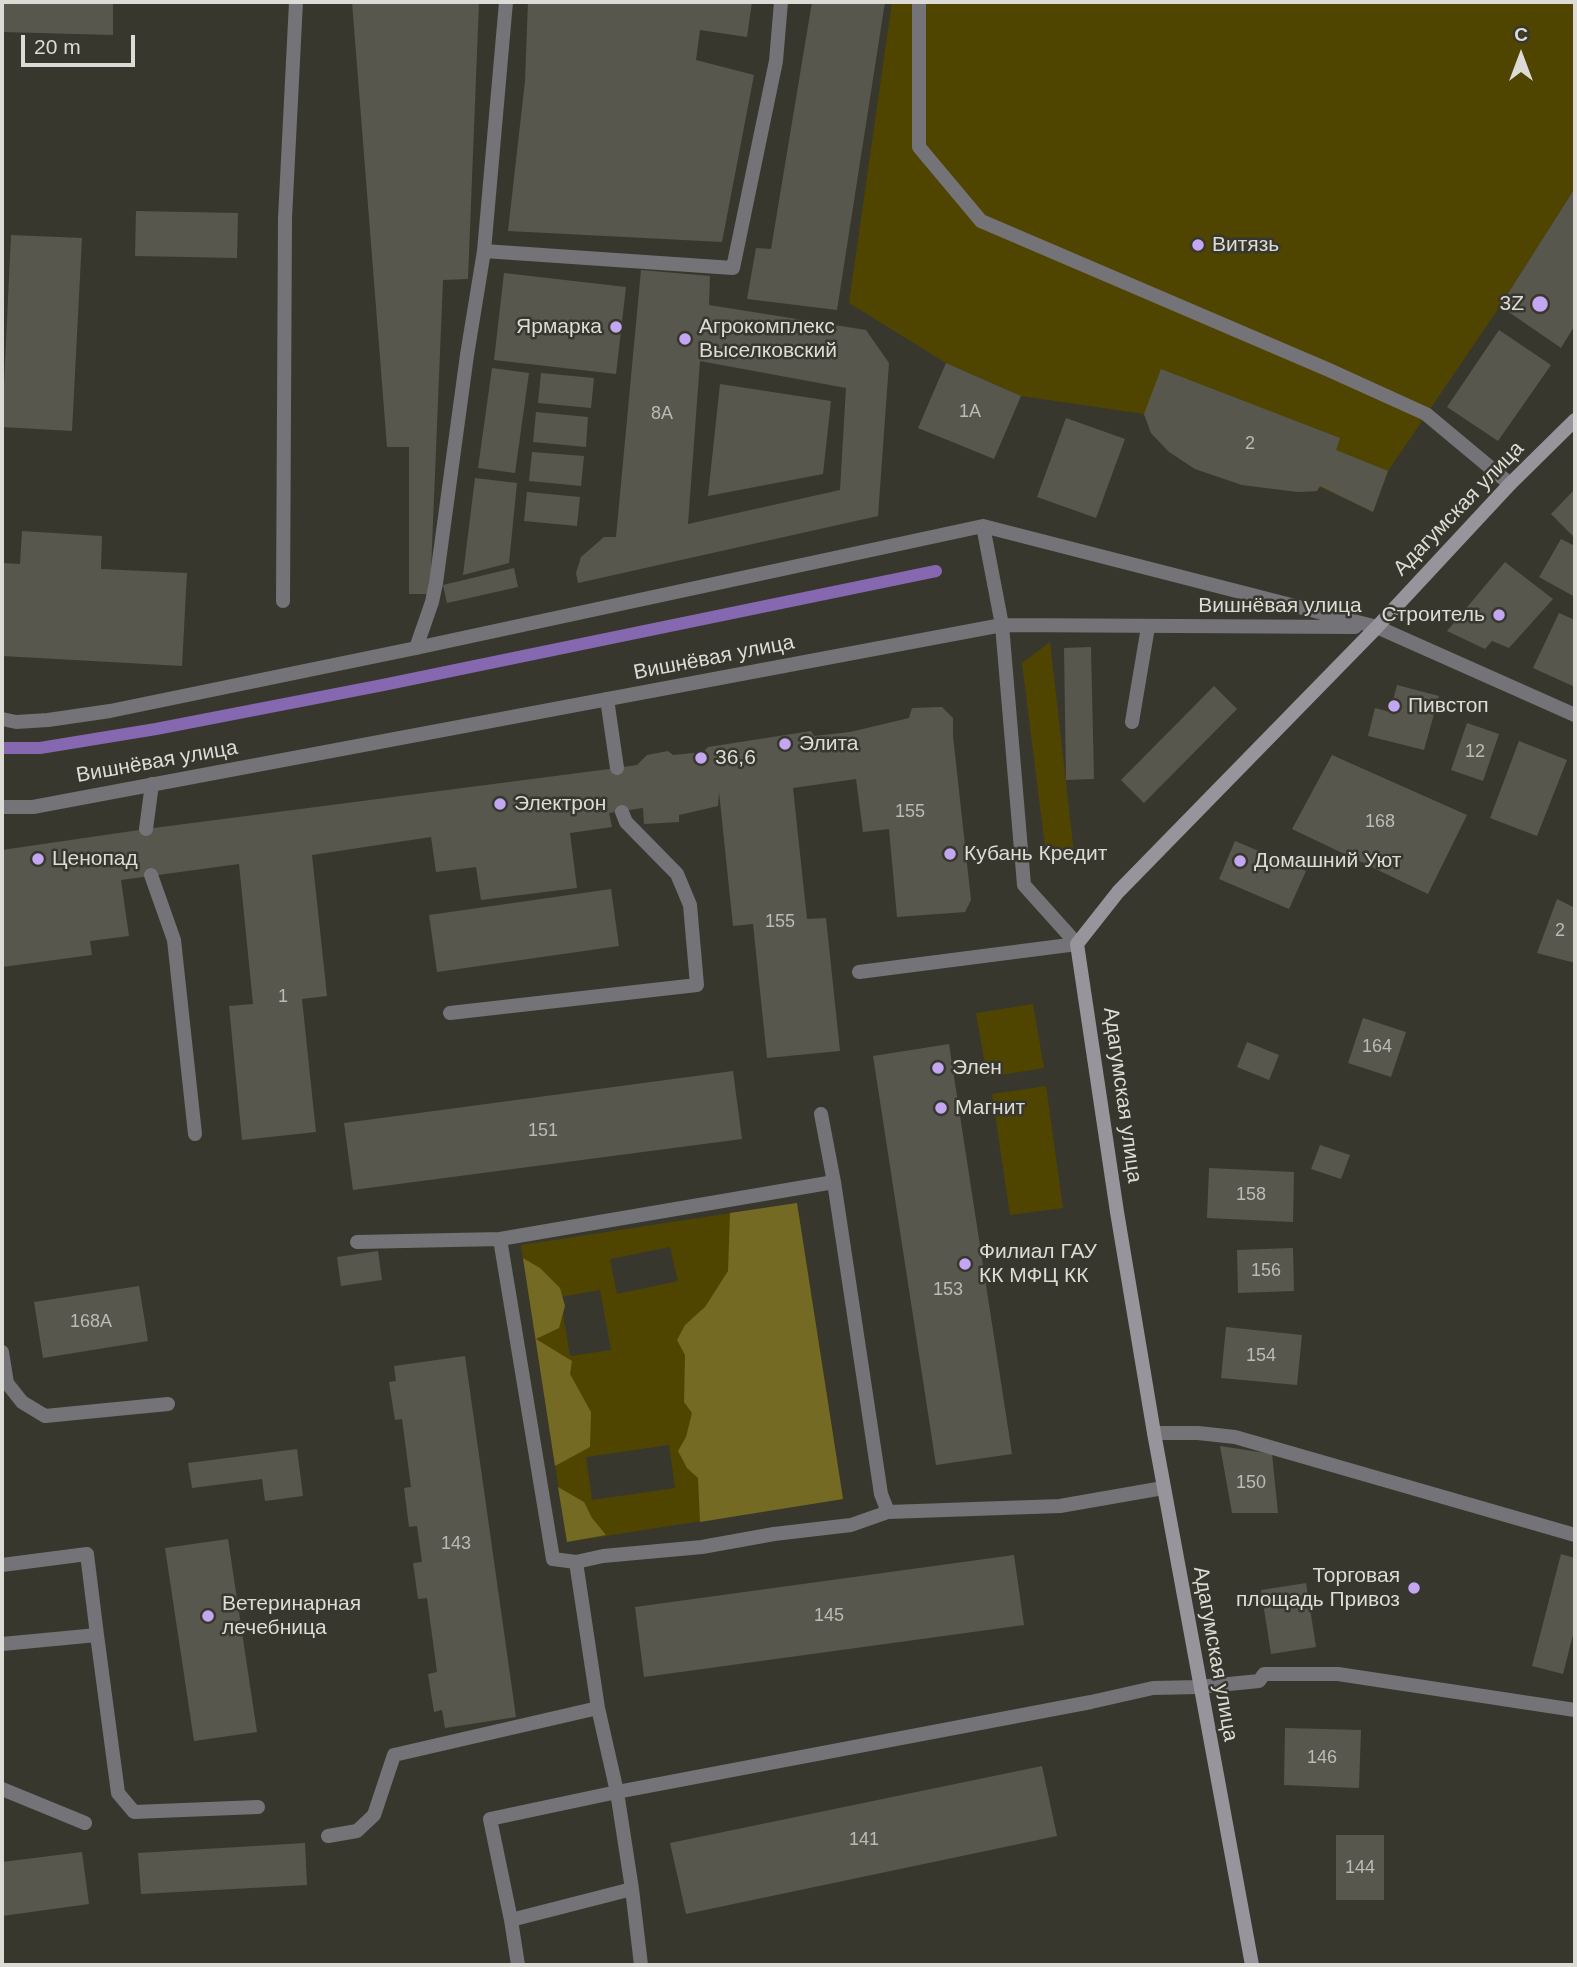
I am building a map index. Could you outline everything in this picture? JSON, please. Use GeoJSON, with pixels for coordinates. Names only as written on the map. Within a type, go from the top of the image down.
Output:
{"type":"FeatureCollection","features":[{"type":"Feature","properties":{"kind":"main road","name":"Адагумская улица"},"geometry":{"type":"LineString","coordinates":[[1252,1965],[1163,1488],[1117,1212],[1077,944],[1118,892],[1377,626],[1510,484],[1575,420]]}},
{"type":"Feature","properties":{"kind":"street"},"geometry":{"type":"LineString","coordinates":[[284,601],[285,218],[296,2]]}},
{"type":"Feature","properties":{"kind":"street"},"geometry":{"type":"LineString","coordinates":[[416,648],[436,583],[484,251],[506,2]]}},
{"type":"Feature","properties":{"kind":"street"},"geometry":{"type":"LineString","coordinates":[[484,251],[733,268],[776,61],[781,2]]}},
{"type":"Feature","properties":{"kind":"street"},"geometry":{"type":"LineString","coordinates":[[919,2],[919,147],[981,221],[1426,414],[1510,484]]}},
{"type":"Feature","properties":{"kind":"street"},"geometry":{"type":"LineString","coordinates":[[983,526],[1002,625],[1024,885],[1077,944]]}},
{"type":"Feature","properties":{"kind":"street","name":"Вишнёвая улица"},"geometry":{"type":"LineString","coordinates":[[2,719],[16,722],[48,720],[110,711],[983,526],[1377,626]]}},
{"type":"Feature","properties":{"kind":"street","name":"Вишнёвая улица"},"geometry":{"type":"LineString","coordinates":[[2,807],[33,807],[1002,625],[1377,626]]}},
{"type":"Feature","properties":{"kind":"street"},"geometry":{"type":"LineString","coordinates":[[1132,722],[1147,626]]}},
{"type":"Feature","properties":{"kind":"street"},"geometry":{"type":"LineString","coordinates":[[1377,626],[1575,715]]}},
{"type":"Feature","properties":{"kind":"street"},"geometry":{"type":"LineString","coordinates":[[607,699],[617,768]]}},
{"type":"Feature","properties":{"kind":"street"},"geometry":{"type":"LineString","coordinates":[[146,829],[152,784]]}},
{"type":"Feature","properties":{"kind":"street"},"geometry":{"type":"LineString","coordinates":[[450,1013],[697,985],[691,905],[677,874],[626,822],[622,812]]}},
{"type":"Feature","properties":{"kind":"street"},"geometry":{"type":"LineString","coordinates":[[151,875],[174,940],[195,1134]]}},
{"type":"Feature","properties":{"kind":"street"},"geometry":{"type":"LineString","coordinates":[[859,972],[1077,944]]}},
{"type":"Feature","properties":{"kind":"street"},"geometry":{"type":"LineString","coordinates":[[821,1114],[834,1182],[881,1494],[888,1512]]}},
{"type":"Feature","properties":{"kind":"street"},"geometry":{"type":"LineString","coordinates":[[357,1242],[500,1240],[834,1182]]}},
{"type":"Feature","properties":{"kind":"street"},"geometry":{"type":"LineString","coordinates":[[500,1240],[553,1559],[576,1562],[603,1556],[702,1547],[774,1534],[851,1525],[888,1512],[1060,1506],[1163,1488]]}},
{"type":"Feature","properties":{"kind":"street"},"geometry":{"type":"LineString","coordinates":[[2,1352],[7,1383],[22,1402],[45,1416],[168,1404]]}},
{"type":"Feature","properties":{"kind":"street"},"geometry":{"type":"LineString","coordinates":[[1154,1433],[1198,1433],[1235,1437],[1575,1535]]}},
{"type":"Feature","properties":{"kind":"street"},"geometry":{"type":"LineString","coordinates":[[2,1565],[87,1554],[118,1793],[134,1812],[258,1807]]}},
{"type":"Feature","properties":{"kind":"street"},"geometry":{"type":"LineString","coordinates":[[576,1562],[598,1709],[617,1792],[641,1965]]}},
{"type":"Feature","properties":{"kind":"street"},"geometry":{"type":"LineString","coordinates":[[2,1644],[97,1635]]}},
{"type":"Feature","properties":{"kind":"street"},"geometry":{"type":"LineString","coordinates":[[519,1965],[490,1819],[1153,1688],[1259,1681],[1264,1674],[1338,1674],[1575,1710]]}},
{"type":"Feature","properties":{"kind":"street"},"geometry":{"type":"LineString","coordinates":[[328,1836],[357,1831],[374,1815],[394,1755],[598,1709]]}},
{"type":"Feature","properties":{"kind":"street"},"geometry":{"type":"LineString","coordinates":[[2,1789],[85,1823]]}},
{"type":"Feature","properties":{"kind":"street"},"geometry":{"type":"LineString","coordinates":[[511,1920],[632,1889]]}},
{"type":"Feature","properties":{"kind":"shaded area","name":"Витязь"},"geometry":{"type":"Polygon","coordinates":[[[892,2],[1575,2],[1575,188],[1500,306],[1388,471],[1373,512],[1320,487],[1317,491],[1298,492],[1242,485],[1195,469],[1169,452],[1151,433],[1144,414],[1021,396],[946,363],[849,303],[892,2]]]}},
{"type":"Feature","properties":{"kind":"shaded area"},"geometry":{"type":"Polygon","coordinates":[[[1050,642],[1074,853],[1045,847],[1022,663],[1050,642]]]}},
{"type":"Feature","properties":{"kind":"shaded area"},"geometry":{"type":"Polygon","coordinates":[[[1033,1004],[1044,1068],[987,1077],[976,1013],[1033,1004]]]}},
{"type":"Feature","properties":{"kind":"shaded area"},"geometry":{"type":"Polygon","coordinates":[[[1046,1086],[1063,1208],[1010,1215],[992,1094],[1046,1086]]]}},
{"type":"Feature","properties":{"kind":"shaded area"},"geometry":{"type":"Polygon","coordinates":[[[797,1203],[843,1499],[567,1542],[521,1245],[797,1203]],[[670,1247],[610,1259],[617,1294],[678,1281],[670,1247]],[[600,1290],[560,1297],[570,1356],[611,1350],[600,1290]],[[669,1445],[586,1457],[592,1500],[675,1488],[669,1445]]]}},
{"type":"Feature","properties":{"kind":"shaded area"},"geometry":{"type":"Polygon","coordinates":[[[797,1203],[843,1499],[700,1522],[698,1478],[687,1468],[678,1451],[686,1437],[692,1413],[684,1402],[685,1355],[677,1340],[685,1325],[705,1307],[728,1271],[730,1213],[797,1203]]]}},
{"type":"Feature","properties":{"kind":"shaded area"},"geometry":{"type":"Polygon","coordinates":[[[523,1258],[540,1268],[560,1288],[565,1306],[559,1328],[536,1339],[572,1361],[570,1374],[591,1412],[590,1447],[555,1466],[523,1258]]]}},
{"type":"Feature","properties":{"kind":"shaded area"},"geometry":{"type":"Polygon","coordinates":[[[558,1487],[584,1502],[592,1518],[606,1535],[567,1542],[558,1487]]]}},
{"type":"Feature","properties":{"kind":"building"},"geometry":{"type":"Polygon","coordinates":[[[2,2],[113,2],[113,35],[2,32],[2,2]]]}},
{"type":"Feature","properties":{"kind":"building"},"geometry":{"type":"Polygon","coordinates":[[[352,2],[479,2],[468,279],[443,280],[430,594],[409,594],[409,447],[387,447],[352,2]]]}},
{"type":"Feature","properties":{"kind":"building"},"geometry":{"type":"Polygon","coordinates":[[[528,2],[752,2],[747,37],[700,30],[696,60],[754,75],[722,242],[508,231],[525,81],[528,2]]]}},
{"type":"Feature","properties":{"kind":"building"},"geometry":{"type":"Polygon","coordinates":[[[812,2],[885,2],[837,310],[747,299],[756,248],[771,249],[812,2]]]}},
{"type":"Feature","properties":{"kind":"building"},"geometry":{"type":"Polygon","coordinates":[[[1575,188],[1575,325],[1561,348],[1500,306],[1575,188]]]}},
{"type":"Feature","properties":{"kind":"building"},"geometry":{"type":"Polygon","coordinates":[[[136,211],[238,213],[237,258],[135,256],[136,211]]]}},
{"type":"Feature","properties":{"kind":"building"},"geometry":{"type":"Polygon","coordinates":[[[11,235],[82,238],[72,431],[2,427],[11,235]]]}},
{"type":"Feature","properties":{"kind":"building"},"geometry":{"type":"Polygon","coordinates":[[[641,270],[710,276],[709,305],[866,330],[889,363],[878,516],[578,583],[576,573],[581,557],[604,537],[616,537],[641,270]],[[700,361],[688,524],[840,490],[846,388],[700,361]]]}},
{"type":"Feature","properties":{"kind":"building"},"geometry":{"type":"Polygon","coordinates":[[[504,273],[626,287],[616,374],[494,360],[504,273]]]}},
{"type":"Feature","properties":{"kind":"building"},"geometry":{"type":"Polygon","coordinates":[[[1499,330],[1551,365],[1498,441],[1447,407],[1499,330]]]}},
{"type":"Feature","properties":{"kind":"building"},"geometry":{"type":"Polygon","coordinates":[[[946,363],[1021,396],[994,459],[918,428],[946,363]]]}},
{"type":"Feature","properties":{"kind":"building"},"geometry":{"type":"Polygon","coordinates":[[[492,368],[529,373],[515,473],[478,468],[492,368]]]}},
{"type":"Feature","properties":{"kind":"building"},"geometry":{"type":"Polygon","coordinates":[[[1161,369],[1340,438],[1336,450],[1388,471],[1373,512],[1320,486],[1317,491],[1298,492],[1242,485],[1195,469],[1169,452],[1151,433],[1144,414],[1161,369]]]}},
{"type":"Feature","properties":{"kind":"building"},"geometry":{"type":"Polygon","coordinates":[[[541,373],[594,378],[591,408],[538,403],[541,373]]]}},
{"type":"Feature","properties":{"kind":"building"},"geometry":{"type":"Polygon","coordinates":[[[720,384],[831,401],[823,474],[708,496],[720,384]]]}},
{"type":"Feature","properties":{"kind":"building"},"geometry":{"type":"Polygon","coordinates":[[[536,412],[588,417],[586,447],[533,442],[536,412]]]}},
{"type":"Feature","properties":{"kind":"building"},"geometry":{"type":"Polygon","coordinates":[[[1066,418],[1125,439],[1096,518],[1037,497],[1066,418]]]}},
{"type":"Feature","properties":{"kind":"building"},"geometry":{"type":"Polygon","coordinates":[[[532,452],[584,456],[581,486],[529,481],[532,452]]]}},
{"type":"Feature","properties":{"kind":"building"},"geometry":{"type":"Polygon","coordinates":[[[475,478],[517,483],[509,563],[463,575],[475,478]]]}},
{"type":"Feature","properties":{"kind":"building"},"geometry":{"type":"Polygon","coordinates":[[[1575,489],[1575,538],[1551,514],[1575,489]]]}},
{"type":"Feature","properties":{"kind":"building"},"geometry":{"type":"Polygon","coordinates":[[[527,492],[580,497],[577,526],[524,521],[527,492]]]}},
{"type":"Feature","properties":{"kind":"building"},"geometry":{"type":"Polygon","coordinates":[[[22,531],[102,536],[101,569],[187,573],[182,666],[2,656],[2,563],[20,564],[22,531]]]}},
{"type":"Feature","properties":{"kind":"building"},"geometry":{"type":"Polygon","coordinates":[[[1561,539],[1575,546],[1575,597],[1539,577],[1561,539]]]}},
{"type":"Feature","properties":{"kind":"building","name":"Строитель"},"geometry":{"type":"Polygon","coordinates":[[[1505,562],[1553,599],[1509,648],[1492,641],[1485,649],[1447,631],[1505,562]]]}},
{"type":"Feature","properties":{"kind":"building"},"geometry":{"type":"Polygon","coordinates":[[[514,568],[518,587],[447,603],[443,585],[514,568]]]}},
{"type":"Feature","properties":{"kind":"building"},"geometry":{"type":"Polygon","coordinates":[[[1559,613],[1575,620],[1575,687],[1533,668],[1559,613]]]}},
{"type":"Feature","properties":{"kind":"building"},"geometry":{"type":"Polygon","coordinates":[[[1091,647],[1094,779],[1066,780],[1064,648],[1091,647]]]}},
{"type":"Feature","properties":{"kind":"building"},"geometry":{"type":"Polygon","coordinates":[[[1397,685],[1439,696],[1424,750],[1368,736],[1375,708],[1390,712],[1397,685]]]}},
{"type":"Feature","properties":{"kind":"building"},"geometry":{"type":"Polygon","coordinates":[[[1214,686],[1237,709],[1144,803],[1121,780],[1214,686]]]}},
{"type":"Feature","properties":{"kind":"building"},"geometry":{"type":"Polygon","coordinates":[[[942,707],[953,718],[971,900],[965,912],[897,917],[889,829],[863,832],[856,779],[793,788],[807,919],[826,918],[840,1051],[767,1058],[753,924],[733,926],[719,792],[718,806],[679,815],[679,822],[644,824],[643,808],[609,813],[612,827],[570,833],[577,888],[481,900],[476,867],[436,872],[431,837],[312,855],[327,996],[302,999],[316,1132],[242,1140],[229,1006],[253,1004],[239,864],[121,880],[129,936],[90,941],[92,955],[2,967],[2,850],[637,765],[647,755],[668,751],[673,755],[703,752],[708,747],[811,731],[814,736],[850,732],[909,718],[912,708],[942,707]]]}},
{"type":"Feature","properties":{"kind":"building"},"geometry":{"type":"Polygon","coordinates":[[[1467,723],[1499,734],[1483,781],[1451,770],[1467,723]]]}},
{"type":"Feature","properties":{"kind":"building"},"geometry":{"type":"Polygon","coordinates":[[[1519,741],[1567,760],[1537,836],[1490,818],[1519,741]]]}},
{"type":"Feature","properties":{"kind":"building"},"geometry":{"type":"Polygon","coordinates":[[[1332,755],[1467,815],[1428,894],[1292,829],[1332,755]]]}},
{"type":"Feature","properties":{"kind":"building"},"geometry":{"type":"Polygon","coordinates":[[[1235,841],[1306,871],[1289,909],[1219,879],[1235,841]]]}},
{"type":"Feature","properties":{"kind":"building"},"geometry":{"type":"Polygon","coordinates":[[[611,889],[619,946],[437,972],[429,915],[611,889]]]}},
{"type":"Feature","properties":{"kind":"building"},"geometry":{"type":"Polygon","coordinates":[[[1557,899],[1575,908],[1575,963],[1537,953],[1557,899]]]}},
{"type":"Feature","properties":{"kind":"building"},"geometry":{"type":"Polygon","coordinates":[[[1363,1018],[1406,1032],[1391,1077],[1348,1063],[1363,1018]]]}},
{"type":"Feature","properties":{"kind":"building"},"geometry":{"type":"Polygon","coordinates":[[[1247,1042],[1279,1055],[1269,1080],[1237,1067],[1247,1042]]]}},
{"type":"Feature","properties":{"kind":"building"},"geometry":{"type":"Polygon","coordinates":[[[949,1044],[1012,1454],[936,1465],[873,1056],[949,1044]]]}},
{"type":"Feature","properties":{"kind":"building"},"geometry":{"type":"Polygon","coordinates":[[[733,1071],[742,1139],[353,1190],[344,1123],[733,1071]]]}},
{"type":"Feature","properties":{"kind":"building"},"geometry":{"type":"Polygon","coordinates":[[[1320,1145],[1350,1155],[1341,1179],[1311,1169],[1320,1145]]]}},
{"type":"Feature","properties":{"kind":"building"},"geometry":{"type":"Polygon","coordinates":[[[1209,1168],[1294,1172],[1293,1222],[1207,1218],[1209,1168]]]}},
{"type":"Feature","properties":{"kind":"building"},"geometry":{"type":"Polygon","coordinates":[[[1293,1248],[1294,1291],[1238,1293],[1237,1250],[1293,1248]]]}},
{"type":"Feature","properties":{"kind":"building"},"geometry":{"type":"Polygon","coordinates":[[[378,1251],[382,1280],[341,1286],[337,1257],[378,1251]]]}},
{"type":"Feature","properties":{"kind":"building"},"geometry":{"type":"Polygon","coordinates":[[[139,1286],[148,1341],[43,1358],[34,1302],[139,1286]]]}},
{"type":"Feature","properties":{"kind":"building"},"geometry":{"type":"Polygon","coordinates":[[[1226,1327],[1302,1335],[1297,1385],[1221,1378],[1226,1327]]]}},
{"type":"Feature","properties":{"kind":"building"},"geometry":{"type":"Polygon","coordinates":[[[465,1356],[516,1717],[445,1728],[442,1710],[434,1712],[428,1674],[437,1672],[427,1598],[418,1599],[413,1563],[422,1562],[417,1526],[409,1527],[404,1488],[411,1487],[402,1419],[395,1420],[389,1382],[396,1381],[394,1366],[465,1356]]]}},
{"type":"Feature","properties":{"kind":"building"},"geometry":{"type":"Polygon","coordinates":[[[1220,1446],[1272,1454],[1278,1513],[1232,1513],[1220,1446]]]}},
{"type":"Feature","properties":{"kind":"building"},"geometry":{"type":"Polygon","coordinates":[[[297,1449],[303,1496],[265,1501],[262,1479],[192,1488],[188,1463],[297,1449]]]}},
{"type":"Feature","properties":{"kind":"building","name":"Ветеринарная лечебница"},"geometry":{"type":"Polygon","coordinates":[[[228,1539],[257,1732],[194,1741],[165,1548],[228,1539]]]}},
{"type":"Feature","properties":{"kind":"building"},"geometry":{"type":"Polygon","coordinates":[[[1561,1554],[1575,1558],[1575,1627],[1563,1674],[1532,1666],[1561,1554]]]}},
{"type":"Feature","properties":{"kind":"building"},"geometry":{"type":"Polygon","coordinates":[[[1014,1555],[1024,1625],[644,1677],[635,1607],[1014,1555]]]}},
{"type":"Feature","properties":{"kind":"building"},"geometry":{"type":"Polygon","coordinates":[[[1306,1583],[1316,1647],[1271,1654],[1261,1590],[1306,1583]]]}},
{"type":"Feature","properties":{"kind":"building"},"geometry":{"type":"Polygon","coordinates":[[[1285,1728],[1361,1730],[1359,1788],[1284,1785],[1285,1728]]]}},
{"type":"Feature","properties":{"kind":"building"},"geometry":{"type":"Polygon","coordinates":[[[1042,1766],[1057,1836],[686,1914],[670,1843],[1042,1766]]]}},
{"type":"Feature","properties":{"kind":"building"},"geometry":{"type":"Polygon","coordinates":[[[1336,1835],[1384,1835],[1384,1900],[1336,1900],[1336,1835]]]}},
{"type":"Feature","properties":{"kind":"building"},"geometry":{"type":"Polygon","coordinates":[[[305,1843],[307,1885],[141,1894],[138,1853],[305,1843]]]}},
{"type":"Feature","properties":{"kind":"building"},"geometry":{"type":"Polygon","coordinates":[[[82,1852],[89,1904],[2,1916],[2,1862],[82,1852]]]}},
{"type":"Feature","properties":{"kind":"waterway"},"geometry":{"type":"LineString","coordinates":[[2,748],[40,748],[156,729],[936,571]]}},
{"type":"Feature","properties":{"kind":"place","name":"Витязь"},"geometry":{"type":"Point","coordinates":[1198,245]}},
{"type":"Feature","properties":{"kind":"place","name":"3Z"},"geometry":{"type":"Point","coordinates":[1540,304]}},
{"type":"Feature","properties":{"kind":"place","name":"Ярмарка"},"geometry":{"type":"Point","coordinates":[616,327]}},
{"type":"Feature","properties":{"kind":"place","name":"Агрокомплекс Выселковский"},"geometry":{"type":"Point","coordinates":[685,339]}},
{"type":"Feature","properties":{"kind":"place","name":"Строитель"},"geometry":{"type":"Point","coordinates":[1499,615]}},
{"type":"Feature","properties":{"kind":"place","name":"Пивстоп"},"geometry":{"type":"Point","coordinates":[1394,706]}},
{"type":"Feature","properties":{"kind":"place","name":"Элита"},"geometry":{"type":"Point","coordinates":[785,744]}},
{"type":"Feature","properties":{"kind":"place","name":"36,6"},"geometry":{"type":"Point","coordinates":[701,758]}},
{"type":"Feature","properties":{"kind":"place","name":"Электрон"},"geometry":{"type":"Point","coordinates":[500,804]}},
{"type":"Feature","properties":{"kind":"place","name":"Кубань Кредит"},"geometry":{"type":"Point","coordinates":[950,854]}},
{"type":"Feature","properties":{"kind":"place","name":"Ценопад"},"geometry":{"type":"Point","coordinates":[38,859]}},
{"type":"Feature","properties":{"kind":"place","name":"Домашний Уют"},"geometry":{"type":"Point","coordinates":[1240,861]}},
{"type":"Feature","properties":{"kind":"place","name":"Элен"},"geometry":{"type":"Point","coordinates":[938,1068]}},
{"type":"Feature","properties":{"kind":"place","name":"Магнит"},"geometry":{"type":"Point","coordinates":[941,1108]}},
{"type":"Feature","properties":{"kind":"place","name":"Филиал ГАУ КК МФЦ КК"},"geometry":{"type":"Point","coordinates":[965,1264]}},
{"type":"Feature","properties":{"kind":"place","name":"Торговая площадь Привоз"},"geometry":{"type":"Point","coordinates":[1414,1588]}},
{"type":"Feature","properties":{"kind":"place","name":"Ветеринарная лечебница"},"geometry":{"type":"Point","coordinates":[208,1616]}}]}
